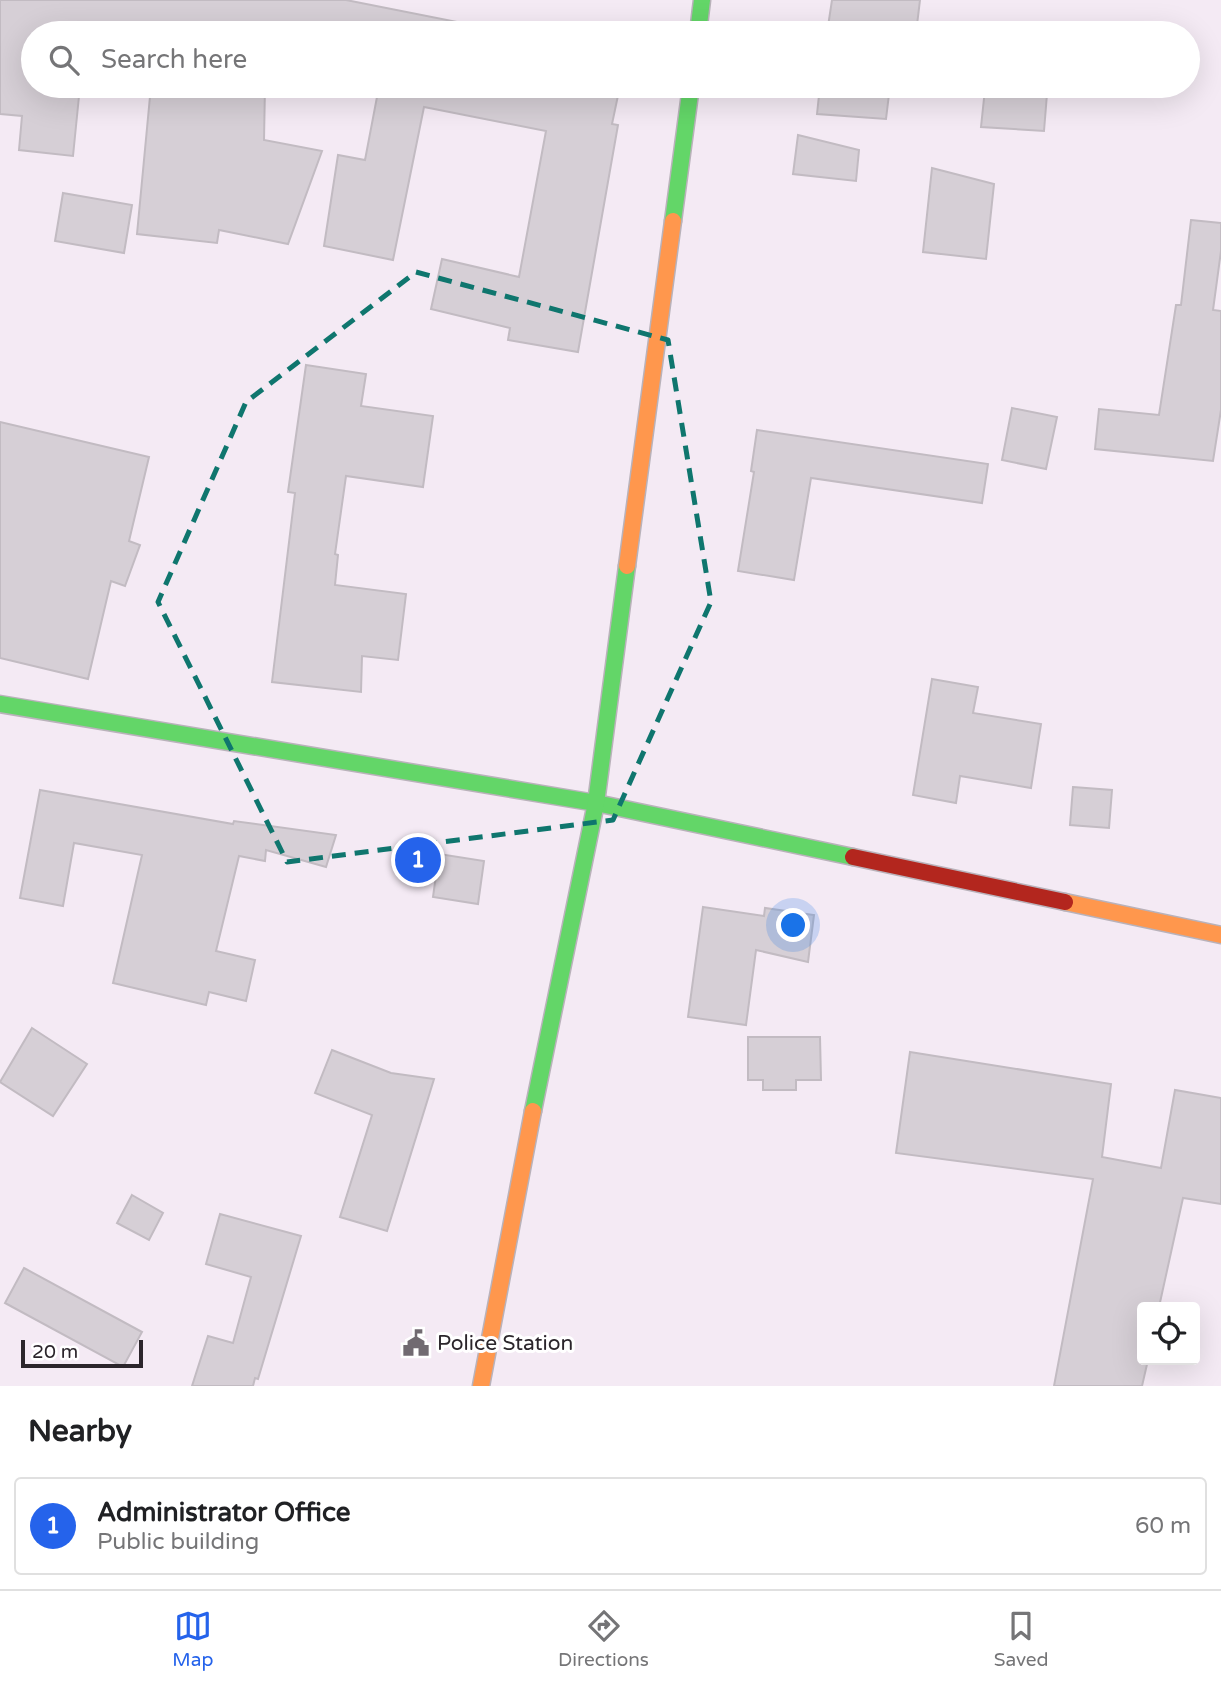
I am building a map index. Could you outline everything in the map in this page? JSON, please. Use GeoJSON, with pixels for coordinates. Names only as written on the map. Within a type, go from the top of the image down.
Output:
{"type":"FeatureCollection","features":[{"type":"Feature","properties":{"kind":"street"},"geometry":{"type":"LineString","coordinates":[[699,21],[702,0]]}},
{"type":"Feature","properties":{"kind":"street"},"geometry":{"type":"LineString","coordinates":[[481,1386],[508,1233],[596,803],[689,98]]}},
{"type":"Feature","properties":{"kind":"street"},"geometry":{"type":"LineString","coordinates":[[0,704],[596,803],[1221,935]]}},
{"type":"Feature","properties":{"kind":"highlighted area"},"geometry":{"type":"Polygon","coordinates":[[[416,272],[668,340],[711,602],[613,820],[287,862],[158,602],[246,402],[416,272]]]}},
{"type":"Feature","properties":{"kind":"building"},"geometry":{"type":"Polygon","coordinates":[[[0,0],[346,0],[452,21],[21,21],[21,98],[79,98],[73,156],[19,150],[22,116],[0,114],[0,0]]]}},
{"type":"Feature","properties":{"kind":"building"},"geometry":{"type":"Polygon","coordinates":[[[832,0],[920,0],[917,21],[829,21],[832,0]]]}},
{"type":"Feature","properties":{"kind":"building"},"geometry":{"type":"Polygon","coordinates":[[[150,98],[265,98],[264,140],[322,151],[288,244],[219,230],[217,243],[137,234],[150,98]]]}},
{"type":"Feature","properties":{"kind":"building"},"geometry":{"type":"Polygon","coordinates":[[[377,98],[617,98],[612,124],[618,125],[578,352],[508,340],[510,328],[431,309],[442,259],[519,277],[546,131],[424,107],[393,260],[324,246],[338,155],[365,160],[377,98]]]}},
{"type":"Feature","properties":{"kind":"building"},"geometry":{"type":"Polygon","coordinates":[[[819,98],[889,98],[886,119],[817,114],[819,98]]]}},
{"type":"Feature","properties":{"kind":"building"},"geometry":{"type":"Polygon","coordinates":[[[984,98],[1047,98],[1044,131],[981,127],[984,98]]]}},
{"type":"Feature","properties":{"kind":"building"},"geometry":{"type":"Polygon","coordinates":[[[798,135],[859,150],[856,181],[793,174],[798,135]]]}},
{"type":"Feature","properties":{"kind":"building"},"geometry":{"type":"Polygon","coordinates":[[[932,168],[994,184],[986,259],[923,252],[932,168]]]}},
{"type":"Feature","properties":{"kind":"building"},"geometry":{"type":"Polygon","coordinates":[[[63,193],[132,205],[124,253],[55,241],[63,193]]]}},
{"type":"Feature","properties":{"kind":"building"},"geometry":{"type":"Polygon","coordinates":[[[1191,220],[1221,223],[1221,251],[1213,310],[1221,311],[1221,410],[1213,461],[1095,449],[1099,409],[1159,415],[1176,305],[1181,305],[1191,220]]]}},
{"type":"Feature","properties":{"kind":"building"},"geometry":{"type":"Polygon","coordinates":[[[306,365],[366,374],[361,406],[433,416],[423,487],[346,476],[335,554],[338,555],[335,585],[406,594],[398,660],[362,656],[361,692],[272,682],[295,493],[288,492],[306,365]]]}},
{"type":"Feature","properties":{"kind":"building"},"geometry":{"type":"Polygon","coordinates":[[[1012,408],[1057,417],[1046,469],[1002,460],[1012,408]]]}},
{"type":"Feature","properties":{"kind":"building"},"geometry":{"type":"Polygon","coordinates":[[[0,422],[149,457],[129,541],[140,545],[125,586],[111,581],[88,679],[0,658],[0,422]]]}},
{"type":"Feature","properties":{"kind":"building"},"geometry":{"type":"Polygon","coordinates":[[[757,430],[988,464],[982,503],[811,478],[794,580],[738,571],[754,472],[751,471],[757,430]]]}},
{"type":"Feature","properties":{"kind":"building"},"geometry":{"type":"Polygon","coordinates":[[[932,679],[978,687],[973,713],[1041,724],[1031,788],[960,776],[956,803],[913,795],[932,679]]]}},
{"type":"Feature","properties":{"kind":"building"},"geometry":{"type":"Polygon","coordinates":[[[1073,787],[1112,790],[1109,828],[1070,825],[1073,787]]]}},
{"type":"Feature","properties":{"kind":"building"},"geometry":{"type":"Polygon","coordinates":[[[40,790],[233,824],[234,821],[336,835],[326,867],[266,850],[265,861],[239,856],[216,951],[255,960],[246,1001],[209,992],[206,1005],[113,983],[142,855],[74,843],[63,906],[20,898],[40,790]]]}},
{"type":"Feature","properties":{"kind":"building"},"geometry":{"type":"Polygon","coordinates":[[[439,854],[484,861],[478,904],[433,897],[439,854]]]}},
{"type":"Feature","properties":{"kind":"building"},"geometry":{"type":"Polygon","coordinates":[[[703,907],[764,916],[765,908],[814,915],[808,962],[756,950],[746,1025],[688,1017],[703,907]]]}},
{"type":"Feature","properties":{"kind":"building"},"geometry":{"type":"Polygon","coordinates":[[[32,1028],[87,1064],[53,1116],[0,1082],[32,1028]]]}},
{"type":"Feature","properties":{"kind":"building"},"geometry":{"type":"Polygon","coordinates":[[[748,1037],[820,1037],[821,1080],[796,1080],[796,1090],[763,1090],[763,1080],[748,1080],[748,1037]]]}},
{"type":"Feature","properties":{"kind":"building"},"geometry":{"type":"Polygon","coordinates":[[[332,1050],[391,1073],[434,1079],[387,1231],[340,1217],[372,1115],[315,1093],[332,1050]]]}},
{"type":"Feature","properties":{"kind":"building"},"geometry":{"type":"Polygon","coordinates":[[[910,1052],[1111,1084],[1102,1157],[1161,1168],[1175,1090],[1221,1098],[1221,1204],[1183,1198],[1160,1302],[1137,1302],[1137,1365],[1147,1365],[1142,1386],[1054,1386],[1093,1179],[896,1153],[910,1052]]]}},
{"type":"Feature","properties":{"kind":"building"},"geometry":{"type":"Polygon","coordinates":[[[132,1195],[163,1213],[149,1240],[117,1223],[132,1195]]]}},
{"type":"Feature","properties":{"kind":"building"},"geometry":{"type":"Polygon","coordinates":[[[220,1214],[301,1236],[258,1379],[255,1378],[253,1386],[192,1386],[208,1336],[233,1343],[251,1277],[206,1264],[220,1214]]]}},
{"type":"Feature","properties":{"kind":"building"},"geometry":{"type":"Polygon","coordinates":[[[24,1268],[142,1332],[123,1367],[5,1303],[24,1268]]]}},
{"type":"Feature","properties":{"kind":"traffic: fast"},"geometry":{"type":"LineString","coordinates":[[699,21],[702,0]]}},
{"type":"Feature","properties":{"kind":"traffic: fast"},"geometry":{"type":"LineString","coordinates":[[673,221],[689,98]]}},
{"type":"Feature","properties":{"kind":"traffic: fast"},"geometry":{"type":"LineString","coordinates":[[533,1111],[596,803],[627,566]]}},
{"type":"Feature","properties":{"kind":"traffic: fast"},"geometry":{"type":"LineString","coordinates":[[0,704],[596,803],[853,857]]}},
{"type":"Feature","properties":{"kind":"traffic: slow"},"geometry":{"type":"LineString","coordinates":[[627,566],[673,221]]}},
{"type":"Feature","properties":{"kind":"traffic: slow"},"geometry":{"type":"LineString","coordinates":[[1065,902],[1221,935]]}},
{"type":"Feature","properties":{"kind":"traffic: slow"},"geometry":{"type":"LineString","coordinates":[[481,1386],[533,1111]]}},
{"type":"Feature","properties":{"kind":"traffic: jam"},"geometry":{"type":"LineString","coordinates":[[853,857],[1065,902]]}},
{"type":"Feature","properties":{"kind":"place","name":"Administrator Office"},"geometry":{"type":"Point","coordinates":[418,860]}},
{"type":"Feature","properties":{"kind":"place","name":"Police Station"},"geometry":{"type":"Point","coordinates":[416,1343]}}]}
